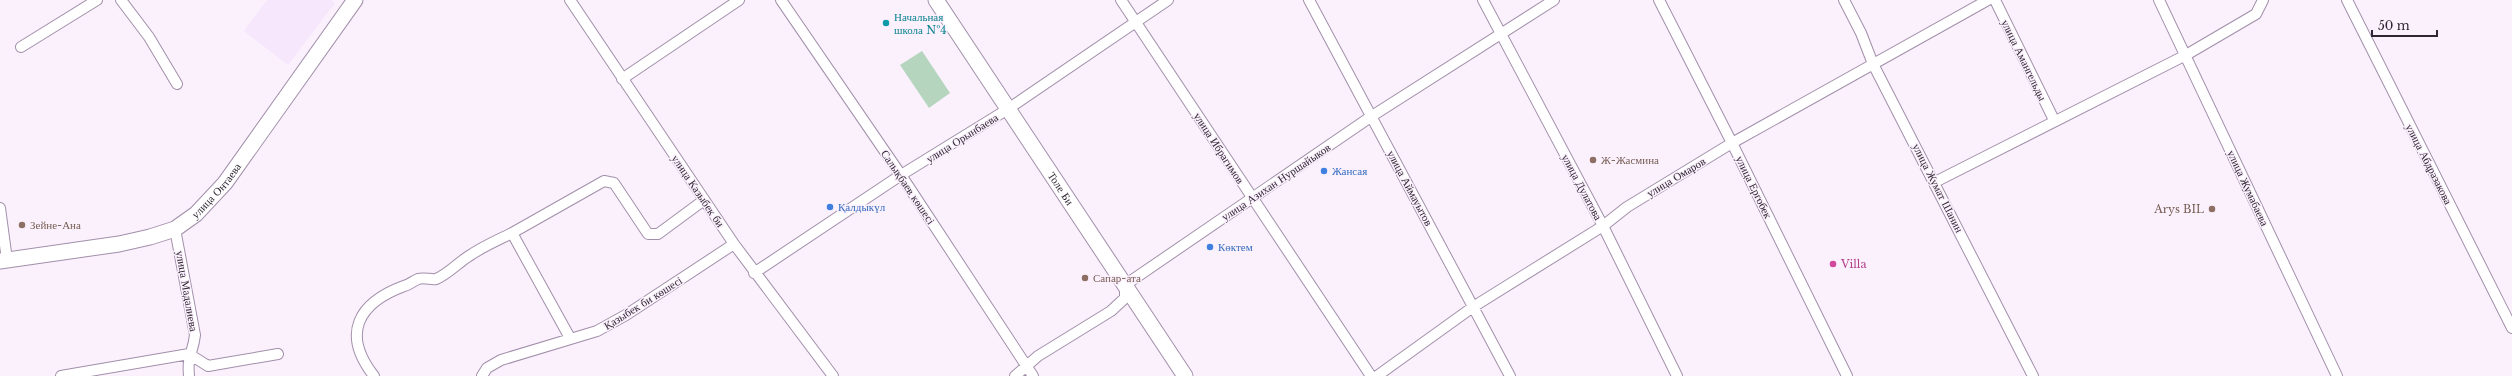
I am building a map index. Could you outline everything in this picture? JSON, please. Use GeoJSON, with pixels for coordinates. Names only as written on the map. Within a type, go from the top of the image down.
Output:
{"type":"FeatureCollection","features":[{"type":"Feature","properties":{"kind":"main road","name":"улица Онтаева"},"geometry":{"type":"LineString","coordinates":[[4,261],[119,244],[175,229],[196,214],[225,183],[355,0]]}},
{"type":"Feature","properties":{"kind":"main road","name":"Толе Би"},"geometry":{"type":"LineString","coordinates":[[936,0],[1185,376]]}},
{"type":"Feature","properties":{"kind":"street"},"geometry":{"type":"LineString","coordinates":[[21,47],[96,0]]}},
{"type":"Feature","properties":{"kind":"street"},"geometry":{"type":"LineString","coordinates":[[121,0],[149,37],[177,84]]}},
{"type":"Feature","properties":{"kind":"street","name":"улица Казыбек би"},"geometry":{"type":"LineString","coordinates":[[570,0],[754,273],[833,376]]}},
{"type":"Feature","properties":{"kind":"street"},"geometry":{"type":"LineString","coordinates":[[622,79],[739,0]]}},
{"type":"Feature","properties":{"kind":"street","name":"Салықбаев көшесі"},"geometry":{"type":"LineString","coordinates":[[781,0],[901,175],[1030,372]]}},
{"type":"Feature","properties":{"kind":"street","name":"улица Ибрагимов"},"geometry":{"type":"LineString","coordinates":[[1122,0],[1371,376]]}},
{"type":"Feature","properties":{"kind":"street","name":"улица Орынбаева"},"geometry":{"type":"LineString","coordinates":[[754,273],[901,175],[1008,109],[1168,0]]}},
{"type":"Feature","properties":{"kind":"street","name":"улица Аймауытов"},"geometry":{"type":"LineString","coordinates":[[1309,0],[1510,376]]}},
{"type":"Feature","properties":{"kind":"street","name":"улица Дулатова"},"geometry":{"type":"LineString","coordinates":[[1483,0],[1499,33],[1603,226],[1677,376]]}},
{"type":"Feature","properties":{"kind":"street","name":"улица Азихан Нуршайыков"},"geometry":{"type":"LineString","coordinates":[[1124,285],[1372,116],[1499,33],[1554,0]]}},
{"type":"Feature","properties":{"kind":"street","name":"улица Ергобек"},"geometry":{"type":"LineString","coordinates":[[1659,0],[1732,143],[1846,376]]}},
{"type":"Feature","properties":{"kind":"street","name":"улица Жумат Шанин"},"geometry":{"type":"LineString","coordinates":[[1844,0],[1861,33],[1873,64],[1935,182],[2033,376]]}},
{"type":"Feature","properties":{"kind":"street","name":"улица Омаров"},"geometry":{"type":"LineString","coordinates":[[1377,376],[1473,307],[1603,226],[1627,207],[1732,143],[1988,0]]}},
{"type":"Feature","properties":{"kind":"street","name":"улица Амангельды"},"geometry":{"type":"LineString","coordinates":[[1995,0],[2054,120]]}},
{"type":"Feature","properties":{"kind":"street","name":"улица Жумабаева"},"geometry":{"type":"LineString","coordinates":[[2159,0],[2337,376]]}},
{"type":"Feature","properties":{"kind":"street"},"geometry":{"type":"LineString","coordinates":[[1935,182],[2054,120],[2186,55],[2256,14],[2263,0]]}},
{"type":"Feature","properties":{"kind":"street","name":"улица Абдразакова"},"geometry":{"type":"LineString","coordinates":[[2347,0],[2512,328]]}},
{"type":"Feature","properties":{"kind":"street"},"geometry":{"type":"LineString","coordinates":[[374,376],[366,366],[358,345],[356,333],[358,320],[368,306],[393,290],[419,279],[436,279],[470,255],[604,181],[614,183],[648,234],[658,234],[704,200]]}},
{"type":"Feature","properties":{"kind":"street"},"geometry":{"type":"LineString","coordinates":[[0,208],[4,261]]}},
{"type":"Feature","properties":{"kind":"street","name":"улица Мадалиева"},"geometry":{"type":"LineString","coordinates":[[175,229],[195,336],[194,346],[189,354],[188,376]]}},
{"type":"Feature","properties":{"kind":"street"},"geometry":{"type":"LineString","coordinates":[[512,233],[570,338]]}},
{"type":"Feature","properties":{"kind":"street","name":"Қазыбек би көшесі"},"geometry":{"type":"LineString","coordinates":[[482,376],[487,368],[501,360],[597,331],[626,315],[734,244]]}},
{"type":"Feature","properties":{"kind":"street"},"geometry":{"type":"LineString","coordinates":[[1015,376],[1030,372],[1038,356],[1111,311],[1125,298],[1124,285]]}},
{"type":"Feature","properties":{"kind":"street"},"geometry":{"type":"LineString","coordinates":[[61,376],[189,354],[208,366],[278,354]]}},
{"type":"Feature","properties":{"kind":"shaded area"},"geometry":{"type":"Polygon","coordinates":[[[267,0],[331,0],[335,3],[288,65],[244,31],[267,0]]]}},
{"type":"Feature","properties":{"kind":"green space"},"geometry":{"type":"Polygon","coordinates":[[[922,51],[950,93],[929,108],[900,65],[922,51]]]}},
{"type":"Feature","properties":{"kind":"place","name":"Начальная школа №4"},"geometry":{"type":"Point","coordinates":[886,23]}},
{"type":"Feature","properties":{"kind":"place","name":"Ж-Жасмина"},"geometry":{"type":"Point","coordinates":[1593,160]}},
{"type":"Feature","properties":{"kind":"place","name":"Жансая"},"geometry":{"type":"Point","coordinates":[1324,171]}},
{"type":"Feature","properties":{"kind":"place","name":"Қалдыкүл"},"geometry":{"type":"Point","coordinates":[830,207]}},
{"type":"Feature","properties":{"kind":"place","name":"Arys BIL"},"geometry":{"type":"Point","coordinates":[2212,209]}},
{"type":"Feature","properties":{"kind":"place","name":"Зейне-Ана"},"geometry":{"type":"Point","coordinates":[22,225]}},
{"type":"Feature","properties":{"kind":"place","name":"Көктем"},"geometry":{"type":"Point","coordinates":[1210,247]}},
{"type":"Feature","properties":{"kind":"place","name":"Villa"},"geometry":{"type":"Point","coordinates":[1833,264]}},
{"type":"Feature","properties":{"kind":"place","name":"Сапар-ата"},"geometry":{"type":"Point","coordinates":[1085,278]}}]}
